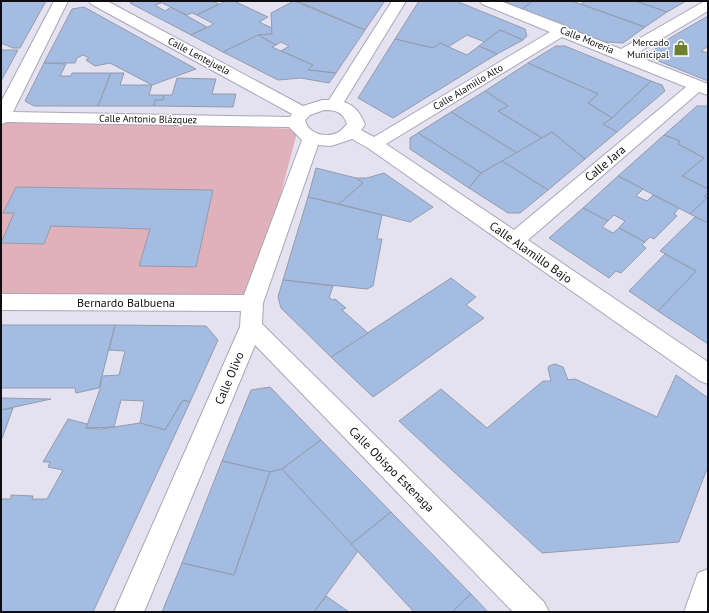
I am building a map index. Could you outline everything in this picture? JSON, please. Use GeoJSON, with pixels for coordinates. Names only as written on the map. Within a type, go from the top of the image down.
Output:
{"type":"FeatureCollection","features":[{"type":"Feature","properties":{"kind":"street"},"geometry":{"type":"LineString","coordinates":[[1,118],[61,1]]}},
{"type":"Feature","properties":{"kind":"street","name":"Calle Lentejuela"},"geometry":{"type":"LineString","coordinates":[[96,1],[299,117]]}},
{"type":"Feature","properties":{"kind":"street"},"geometry":{"type":"LineString","coordinates":[[334,105],[399,1]]}},
{"type":"Feature","properties":{"kind":"street","name":"Calle Morería"},"geometry":{"type":"LineString","coordinates":[[487,1],[563,30],[702,88]]}},
{"type":"Feature","properties":{"kind":"street"},"geometry":{"type":"LineString","coordinates":[[623,55],[708,4]]}},
{"type":"Feature","properties":{"kind":"street","name":"Calle Alamillo Alto"},"geometry":{"type":"LineString","coordinates":[[374,144],[563,30]]}},
{"type":"Feature","properties":{"kind":"street","name":"Calle Jara"},"geometry":{"type":"LineString","coordinates":[[514,240],[702,88]]}},
{"type":"Feature","properties":{"kind":"street"},"geometry":{"type":"LineString","coordinates":[[334,105],[346,109],[353,115],[356,125],[352,132],[343,138],[327,141],[311,139],[304,136],[298,129],[299,117],[316,106],[334,105]]}},
{"type":"Feature","properties":{"kind":"street","name":"Calle Antonio Blázquez"},"geometry":{"type":"LineString","coordinates":[[1,118],[299,117]]}},
{"type":"Feature","properties":{"kind":"street","name":"Calle Alamillo Bajo"},"geometry":{"type":"LineString","coordinates":[[352,132],[374,144],[708,374]]}},
{"type":"Feature","properties":{"kind":"street","name":"Calle Olivo"},"geometry":{"type":"LineString","coordinates":[[129,612],[251,315],[311,139]]}},
{"type":"Feature","properties":{"kind":"street","name":"Bernardo Balbuena"},"geometry":{"type":"LineString","coordinates":[[1,302],[251,315]]}},
{"type":"Feature","properties":{"kind":"street","name":"Calle Obispo Estenaga"},"geometry":{"type":"LineString","coordinates":[[251,315],[534,612]]}},
{"type":"Feature","properties":{"kind":"street"},"geometry":{"type":"LineString","coordinates":[[699,612],[708,583]]}},
{"type":"Feature","properties":{"kind":"shaded area"},"geometry":{"type":"Polygon","coordinates":[[[2,117],[298,129],[252,303],[1,302],[2,117]]]}},
{"type":"Feature","properties":{"kind":"building"},"geometry":{"type":"Polygon","coordinates":[[[1,1],[46,1],[20,48],[13,48],[1,43],[1,1]]]}},
{"type":"Feature","properties":{"kind":"building"},"geometry":{"type":"Polygon","coordinates":[[[134,1],[158,1],[161,3],[155,5],[165,11],[171,7],[207,27],[191,35],[130,3],[134,1]]]}},
{"type":"Feature","properties":{"kind":"building"},"geometry":{"type":"Polygon","coordinates":[[[158,1],[213,1],[219,4],[197,15],[192,13],[187,15],[158,1]]]}},
{"type":"Feature","properties":{"kind":"building"},"geometry":{"type":"Polygon","coordinates":[[[226,1],[234,1],[268,17],[259,22],[272,28],[272,34],[259,35],[223,52],[191,35],[214,24],[197,15],[226,1]]]}},
{"type":"Feature","properties":{"kind":"building"},"geometry":{"type":"Polygon","coordinates":[[[294,1],[365,30],[336,73],[308,70],[313,65],[281,51],[289,46],[281,42],[276,45],[258,35],[272,34],[271,13],[294,1]]]}},
{"type":"Feature","properties":{"kind":"building"},"geometry":{"type":"Polygon","coordinates":[[[297,1],[382,1],[384,2],[365,30],[297,1]]]}},
{"type":"Feature","properties":{"kind":"building"},"geometry":{"type":"Polygon","coordinates":[[[419,1],[456,1],[525,29],[527,36],[523,40],[500,30],[485,42],[467,35],[448,47],[440,43],[433,48],[395,39],[419,1]]]}},
{"type":"Feature","properties":{"kind":"building"},"geometry":{"type":"Polygon","coordinates":[[[503,1],[533,1],[522,9],[503,1]]]}},
{"type":"Feature","properties":{"kind":"building"},"geometry":{"type":"Polygon","coordinates":[[[533,1],[572,1],[645,27],[623,43],[605,42],[522,9],[533,1]]]}},
{"type":"Feature","properties":{"kind":"building"},"geometry":{"type":"Polygon","coordinates":[[[585,1],[636,1],[667,12],[645,27],[581,4],[585,1]]]}},
{"type":"Feature","properties":{"kind":"building"},"geometry":{"type":"Polygon","coordinates":[[[636,1],[686,1],[667,12],[636,1]]]}},
{"type":"Feature","properties":{"kind":"building"},"geometry":{"type":"Polygon","coordinates":[[[84,7],[196,69],[152,85],[110,63],[95,66],[86,60],[89,58],[83,55],[77,58],[75,63],[44,63],[72,9],[84,7]]]}},
{"type":"Feature","properties":{"kind":"building","name":"Mercado Municipal"},"geometry":{"type":"Polygon","coordinates":[[[708,16],[708,46],[701,51],[708,53],[708,81],[646,56],[670,38],[708,16]]]}},
{"type":"Feature","properties":{"kind":"building"},"geometry":{"type":"Polygon","coordinates":[[[500,30],[523,40],[497,54],[479,46],[500,30]]]}},
{"type":"Feature","properties":{"kind":"building"},"geometry":{"type":"Polygon","coordinates":[[[258,35],[276,45],[272,47],[313,65],[308,70],[336,73],[329,83],[301,78],[278,80],[223,52],[258,35]]]}},
{"type":"Feature","properties":{"kind":"building"},"geometry":{"type":"Polygon","coordinates":[[[395,39],[433,48],[440,43],[467,55],[479,46],[497,54],[393,118],[358,98],[395,39]]]}},
{"type":"Feature","properties":{"kind":"building"},"geometry":{"type":"Polygon","coordinates":[[[556,46],[565,46],[651,81],[612,118],[588,103],[598,94],[528,63],[556,46]]]}},
{"type":"Feature","properties":{"kind":"building"},"geometry":{"type":"Polygon","coordinates":[[[1,50],[18,50],[1,81],[1,50]]]}},
{"type":"Feature","properties":{"kind":"building"},"geometry":{"type":"Polygon","coordinates":[[[44,63],[66,64],[60,76],[71,76],[72,73],[111,73],[98,106],[34,106],[25,101],[44,63]]]}},
{"type":"Feature","properties":{"kind":"building"},"geometry":{"type":"Polygon","coordinates":[[[528,63],[598,94],[588,103],[612,118],[603,124],[617,132],[585,159],[552,132],[542,138],[498,111],[508,106],[485,91],[528,63]]]}},
{"type":"Feature","properties":{"kind":"building"},"geometry":{"type":"Polygon","coordinates":[[[111,73],[124,73],[120,85],[152,85],[149,95],[164,95],[163,100],[155,100],[154,106],[98,106],[111,73]]]}},
{"type":"Feature","properties":{"kind":"building"},"geometry":{"type":"Polygon","coordinates":[[[177,78],[216,79],[212,94],[236,94],[233,107],[154,106],[155,100],[163,100],[164,95],[172,95],[177,78]]]}},
{"type":"Feature","properties":{"kind":"building"},"geometry":{"type":"Polygon","coordinates":[[[651,81],[662,85],[665,91],[617,132],[603,124],[612,118],[651,81]]]}},
{"type":"Feature","properties":{"kind":"building"},"geometry":{"type":"Polygon","coordinates":[[[485,91],[508,106],[498,111],[542,138],[517,153],[451,112],[485,91]]]}},
{"type":"Feature","properties":{"kind":"building"},"geometry":{"type":"Polygon","coordinates":[[[697,106],[708,106],[708,189],[682,176],[704,158],[678,144],[680,141],[664,135],[697,106]]]}},
{"type":"Feature","properties":{"kind":"building"},"geometry":{"type":"Polygon","coordinates":[[[451,112],[517,153],[481,173],[418,133],[451,112]]]}},
{"type":"Feature","properties":{"kind":"building"},"geometry":{"type":"Polygon","coordinates":[[[552,132],[585,159],[548,190],[502,161],[552,132]]]}},
{"type":"Feature","properties":{"kind":"building"},"geometry":{"type":"Polygon","coordinates":[[[418,133],[481,173],[469,188],[410,149],[410,138],[418,133]]]}},
{"type":"Feature","properties":{"kind":"building"},"geometry":{"type":"Polygon","coordinates":[[[664,135],[680,141],[678,144],[704,158],[682,176],[708,189],[708,193],[704,196],[707,198],[690,214],[618,176],[664,135]]]}},
{"type":"Feature","properties":{"kind":"building"},"geometry":{"type":"Polygon","coordinates":[[[502,161],[548,190],[520,213],[508,213],[469,188],[481,173],[502,161]]]}},
{"type":"Feature","properties":{"kind":"building"},"geometry":{"type":"Polygon","coordinates":[[[316,168],[356,178],[363,183],[339,204],[308,197],[316,168]]]}},
{"type":"Feature","properties":{"kind":"building"},"geometry":{"type":"Polygon","coordinates":[[[384,173],[433,207],[410,222],[339,204],[363,183],[356,178],[367,178],[384,173]]]}},
{"type":"Feature","properties":{"kind":"building"},"geometry":{"type":"Polygon","coordinates":[[[618,176],[643,189],[636,196],[647,201],[653,195],[679,208],[674,214],[677,216],[654,239],[650,237],[645,242],[619,228],[625,221],[614,215],[608,221],[583,208],[618,176]]]}},
{"type":"Feature","properties":{"kind":"building"},"geometry":{"type":"Polygon","coordinates":[[[16,187],[213,190],[196,267],[139,266],[150,229],[51,226],[44,244],[1,243],[14,213],[3,213],[16,187]]]}},
{"type":"Feature","properties":{"kind":"building"},"geometry":{"type":"Polygon","coordinates":[[[708,193],[708,223],[690,214],[707,198],[704,196],[708,193]]]}},
{"type":"Feature","properties":{"kind":"building"},"geometry":{"type":"Polygon","coordinates":[[[308,197],[382,215],[377,239],[382,239],[373,286],[367,289],[283,280],[308,197]]]}},
{"type":"Feature","properties":{"kind":"building"},"geometry":{"type":"Polygon","coordinates":[[[583,208],[608,221],[602,227],[613,233],[619,228],[645,242],[642,245],[646,248],[621,273],[616,271],[609,278],[549,238],[583,208]]]}},
{"type":"Feature","properties":{"kind":"building"},"geometry":{"type":"Polygon","coordinates":[[[695,217],[708,223],[708,344],[658,311],[696,271],[660,251],[695,217]]]}},
{"type":"Feature","properties":{"kind":"building"},"geometry":{"type":"Polygon","coordinates":[[[665,254],[696,271],[658,311],[629,291],[665,254]]]}},
{"type":"Feature","properties":{"kind":"building"},"geometry":{"type":"Polygon","coordinates":[[[451,278],[476,297],[466,305],[484,318],[373,397],[331,357],[451,278]]]}},
{"type":"Feature","properties":{"kind":"building"},"geometry":{"type":"Polygon","coordinates":[[[283,280],[333,286],[329,298],[333,300],[335,299],[346,308],[342,310],[368,333],[331,357],[281,308],[278,297],[283,280]]]}},
{"type":"Feature","properties":{"kind":"building"},"geometry":{"type":"Polygon","coordinates":[[[1,325],[115,325],[99,388],[76,393],[75,388],[1,388],[1,325]]]}},
{"type":"Feature","properties":{"kind":"building"},"geometry":{"type":"Polygon","coordinates":[[[115,325],[206,326],[218,340],[190,402],[183,400],[165,430],[140,423],[144,401],[121,400],[114,427],[86,428],[100,389],[102,376],[119,375],[125,351],[109,350],[115,325]]]}},
{"type":"Feature","properties":{"kind":"building"},"geometry":{"type":"Polygon","coordinates":[[[555,364],[563,367],[568,380],[575,379],[657,417],[676,375],[708,398],[708,466],[679,542],[542,553],[399,421],[441,389],[487,428],[543,381],[551,381],[548,368],[549,366],[555,364]]]}},
{"type":"Feature","properties":{"kind":"building"},"geometry":{"type":"Polygon","coordinates":[[[270,387],[321,440],[282,469],[270,472],[222,461],[251,390],[270,387]]]}},
{"type":"Feature","properties":{"kind":"building"},"geometry":{"type":"Polygon","coordinates":[[[1,398],[51,399],[1,410],[1,398]]]}},
{"type":"Feature","properties":{"kind":"building"},"geometry":{"type":"Polygon","coordinates":[[[183,400],[190,402],[93,612],[1,612],[1,499],[11,499],[11,495],[33,496],[32,499],[47,499],[63,470],[48,467],[50,462],[43,462],[68,419],[87,424],[86,428],[101,429],[140,423],[165,430],[183,400]]]}},
{"type":"Feature","properties":{"kind":"building"},"geometry":{"type":"Polygon","coordinates":[[[13,408],[1,441],[1,410],[13,408]]]}},
{"type":"Feature","properties":{"kind":"building"},"geometry":{"type":"Polygon","coordinates":[[[321,440],[391,512],[351,544],[282,469],[321,440]]]}},
{"type":"Feature","properties":{"kind":"building"},"geometry":{"type":"Polygon","coordinates":[[[222,461],[270,472],[234,575],[182,563],[222,461]]]}},
{"type":"Feature","properties":{"kind":"building"},"geometry":{"type":"Polygon","coordinates":[[[282,469],[358,551],[314,612],[162,612],[182,563],[234,575],[270,472],[282,469]]]}},
{"type":"Feature","properties":{"kind":"building"},"geometry":{"type":"Polygon","coordinates":[[[391,512],[471,594],[452,612],[414,612],[351,544],[391,512]]]}},
{"type":"Feature","properties":{"kind":"building"},"geometry":{"type":"Polygon","coordinates":[[[471,594],[488,612],[452,612],[471,594]]]}},
{"type":"Feature","properties":{"kind":"building"},"geometry":{"type":"Polygon","coordinates":[[[326,596],[349,612],[314,612],[326,596]]]}},
{"type":"Feature","properties":{"kind":"place","name":"Mercado Municipal"},"geometry":{"type":"Point","coordinates":[681,48]}}]}
